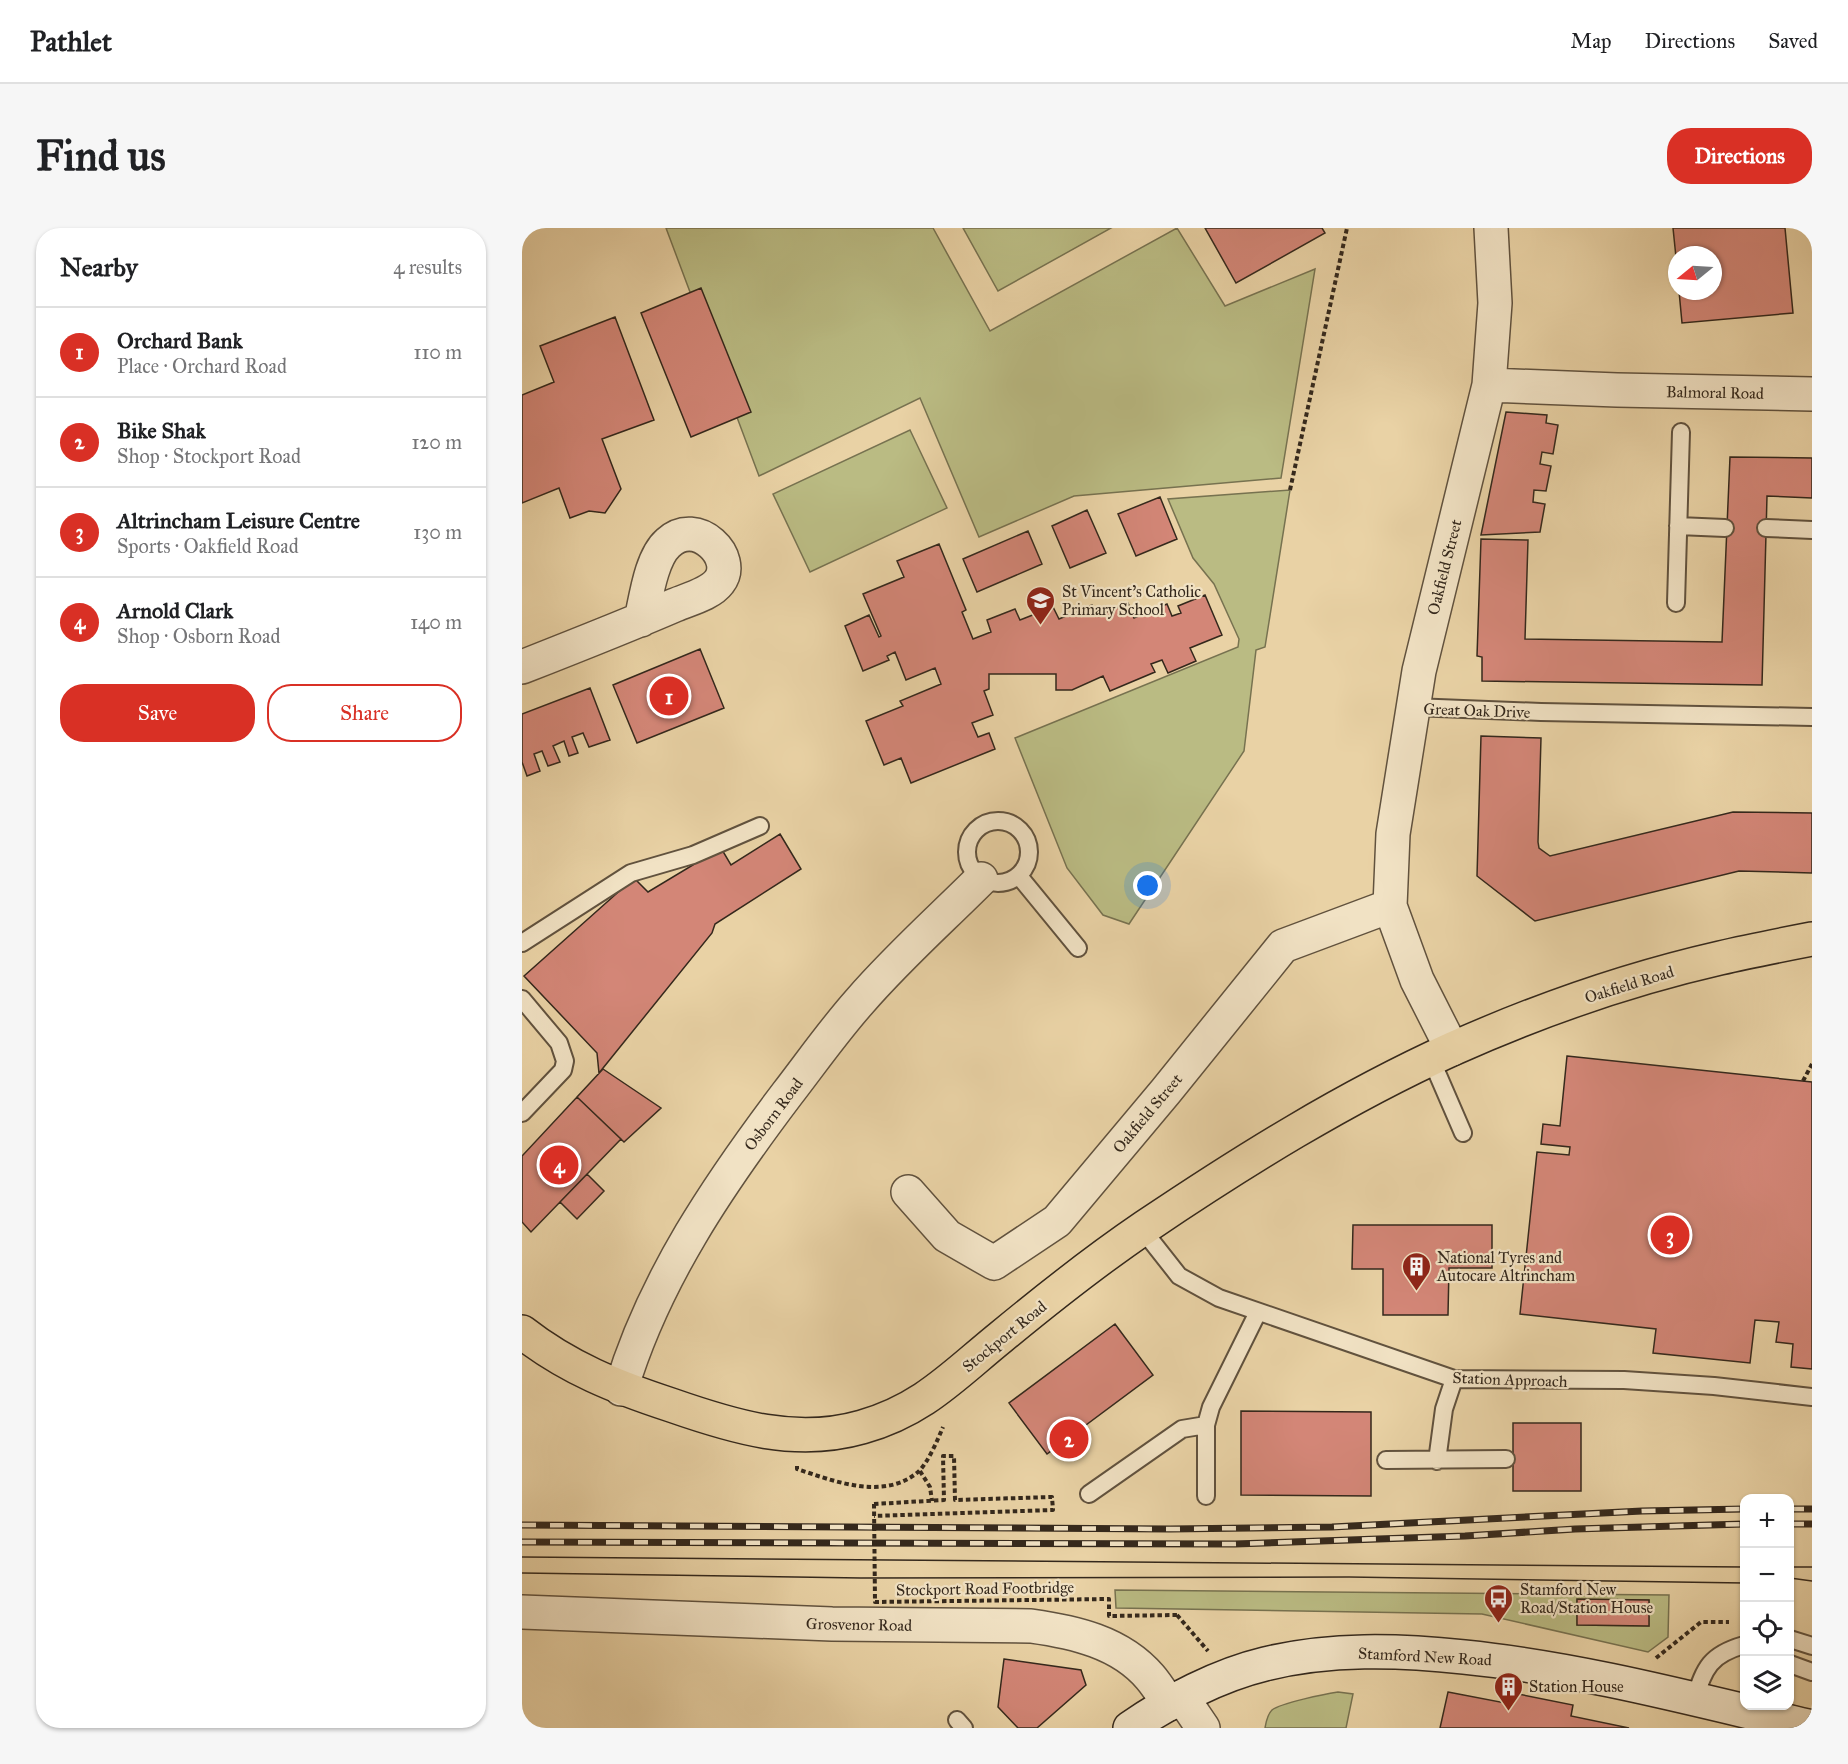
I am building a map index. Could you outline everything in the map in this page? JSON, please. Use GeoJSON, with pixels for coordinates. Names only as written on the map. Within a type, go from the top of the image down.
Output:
{"type":"FeatureCollection","features":[{"type":"Feature","properties":{"kind":"main road","name":"Oakfield Road"},"geometry":{"type":"LineString","coordinates":[[1442,1054],[1512,1024],[1602,992],[1717,958],[1812,939]]}},
{"type":"Feature","properties":{"kind":"main road","name":"Stockport Road"},"geometry":{"type":"LineString","coordinates":[[522,1332],[567,1363],[621,1389],[760,1432],[795,1435],[828,1433],[861,1427],[898,1414],[941,1388],[1034,1311],[1142,1229],[1290,1134],[1343,1104],[1442,1054]]}},
{"type":"Feature","properties":{"kind":"street","name":"Oakfield Street"},"geometry":{"type":"LineString","coordinates":[[1442,1054],[1390,906],[1393,834],[1419,671],[1489,385],[1495,303],[1491,228]]}},
{"type":"Feature","properties":{"kind":"street","name":"Balmoral Road"},"geometry":{"type":"LineString","coordinates":[[1489,385],[1812,394]]}},
{"type":"Feature","properties":{"kind":"street"},"geometry":{"type":"LineString","coordinates":[[522,668],[641,620]]}},
{"type":"Feature","properties":{"kind":"street","name":"Osborn Road"},"geometry":{"type":"LineString","coordinates":[[621,1389],[640,1331],[665,1280],[705,1211],[739,1159],[859,1002],[981,879]]}},
{"type":"Feature","properties":{"kind":"street","name":"Oakfield Street"},"geometry":{"type":"LineString","coordinates":[[908,1192],[947,1236],[994,1263],[1057,1221],[1283,946],[1390,906]]}},
{"type":"Feature","properties":{"kind":"street","name":"Grosvenor Road"},"geometry":{"type":"LineString","coordinates":[[522,1612],[832,1624],[1031,1626],[1059,1630],[1083,1635],[1120,1652],[1150,1677],[1203,1728]]}},
{"type":"Feature","properties":{"kind":"street","name":"Stamford New Road"},"geometry":{"type":"LineString","coordinates":[[1130,1728],[1175,1701],[1252,1668],[1332,1653],[1396,1651],[1509,1661],[1585,1674],[1694,1700],[1767,1722],[1812,1727]]}},
{"type":"Feature","properties":{"kind":"lane"},"geometry":{"type":"LineString","coordinates":[[1676,603],[1681,432]]}},
{"type":"Feature","properties":{"kind":"lane"},"geometry":{"type":"LineString","coordinates":[[1678,526],[1725,528]]}},
{"type":"Feature","properties":{"kind":"lane"},"geometry":{"type":"LineString","coordinates":[[1766,528],[1812,530]]}},
{"type":"Feature","properties":{"kind":"lane","name":"Great Oak Drive"},"geometry":{"type":"LineString","coordinates":[[1413,707],[1812,717]]}},
{"type":"Feature","properties":{"kind":"lane"},"geometry":{"type":"LineString","coordinates":[[991,822],[1003,822],[1016,827],[1023,834],[1028,846],[1025,867],[1009,882],[997,884],[981,879],[971,869],[966,851],[972,834],[991,822]]}},
{"type":"Feature","properties":{"kind":"lane"},"geometry":{"type":"LineString","coordinates":[[522,943],[631,873],[693,855],[760,826]]}},
{"type":"Feature","properties":{"kind":"lane"},"geometry":{"type":"LineString","coordinates":[[1018,876],[1078,948]]}},
{"type":"Feature","properties":{"kind":"lane"},"geometry":{"type":"LineString","coordinates":[[522,999],[559,1043],[565,1061],[563,1070],[522,1113]]}},
{"type":"Feature","properties":{"kind":"lane"},"geometry":{"type":"LineString","coordinates":[[1442,1054],[1463,1133]]}},
{"type":"Feature","properties":{"kind":"lane","name":"Station Approach"},"geometry":{"type":"LineString","coordinates":[[1142,1229],[1179,1276],[1220,1299],[1454,1379],[1624,1380],[1714,1386],[1812,1397]]}},
{"type":"Feature","properties":{"kind":"lane"},"geometry":{"type":"LineString","coordinates":[[1206,1496],[1206,1425],[1211,1407],[1258,1312]]}},
{"type":"Feature","properties":{"kind":"lane"},"geometry":{"type":"LineString","coordinates":[[1437,1461],[1444,1409],[1454,1379]]}},
{"type":"Feature","properties":{"kind":"lane"},"geometry":{"type":"LineString","coordinates":[[1089,1494],[1182,1430],[1206,1425]]}},
{"type":"Feature","properties":{"kind":"lane"},"geometry":{"type":"LineString","coordinates":[[1386,1460],[1506,1460]]}},
{"type":"Feature","properties":{"kind":"lane"},"geometry":{"type":"LineString","coordinates":[[1794,1640],[1812,1639]]}},
{"type":"Feature","properties":{"kind":"lane"},"geometry":{"type":"LineString","coordinates":[[1794,1641],[1812,1646]]}},
{"type":"Feature","properties":{"kind":"lane"},"geometry":{"type":"LineString","coordinates":[[1694,1700],[1704,1671],[1709,1664],[1734,1648],[1740,1647]]}},
{"type":"Feature","properties":{"kind":"lane"},"geometry":{"type":"LineString","coordinates":[[1794,1665],[1812,1672]]}},
{"type":"Feature","properties":{"kind":"path"},"geometry":{"type":"LineString","coordinates":[[1290,490],[1347,228]]}},
{"type":"Feature","properties":{"kind":"path"},"geometry":{"type":"LineString","coordinates":[[1803,1081],[1812,1064]]}},
{"type":"Feature","properties":{"kind":"path"},"geometry":{"type":"LineString","coordinates":[[795,1435],[797,1469],[864,1487],[882,1486],[908,1478],[920,1471],[946,1419],[941,1388]]}},
{"type":"Feature","properties":{"kind":"path"},"geometry":{"type":"LineString","coordinates":[[874,1516],[1053,1510],[1052,1497],[955,1500],[954,1456],[943,1456],[945,1500],[932,1501],[930,1487],[920,1471]]}},
{"type":"Feature","properties":{"kind":"path","name":"Stockport Road Footbridge"},"geometry":{"type":"LineString","coordinates":[[932,1501],[874,1504],[875,1602],[1109,1599],[1109,1616],[1177,1615],[1230,1676]]}},
{"type":"Feature","properties":{"kind":"path"},"geometry":{"type":"LineString","coordinates":[[1655,1659],[1701,1622],[1734,1623]]}},
{"type":"Feature","properties":{"kind":"green space"},"geometry":{"type":"Polygon","coordinates":[[[666,228],[933,228],[990,331],[1177,228],[1225,306],[1315,269],[1281,478],[1074,496],[979,537],[920,398],[759,476],[666,228]]]}},
{"type":"Feature","properties":{"kind":"green space"},"geometry":{"type":"Polygon","coordinates":[[[963,228],[1111,228],[998,291],[963,228]]]}},
{"type":"Feature","properties":{"kind":"green space"},"geometry":{"type":"Polygon","coordinates":[[[910,430],[947,508],[810,572],[773,494],[910,430]]]}},
{"type":"Feature","properties":{"kind":"green space"},"geometry":{"type":"Polygon","coordinates":[[[1290,490],[1265,647],[1256,650],[1244,751],[1129,924],[1103,915],[1067,868],[1015,738],[1238,647],[1239,639],[1214,584],[1193,558],[1168,499],[1290,490]]]}},
{"type":"Feature","properties":{"kind":"green space"},"geometry":{"type":"Polygon","coordinates":[[[1115,1590],[1669,1595],[1668,1637],[1648,1652],[1482,1614],[1116,1608],[1115,1590]],[[1577,1600],[1577,1625],[1649,1626],[1649,1600],[1577,1600]]]}},
{"type":"Feature","properties":{"kind":"green space"},"geometry":{"type":"Polygon","coordinates":[[[1338,1692],[1353,1694],[1346,1728],[1265,1728],[1269,1714],[1277,1707],[1338,1692]]]}},
{"type":"Feature","properties":{"kind":"building"},"geometry":{"type":"Polygon","coordinates":[[[1205,228],[1322,228],[1325,233],[1236,283],[1205,228]]]}},
{"type":"Feature","properties":{"kind":"building"},"geometry":{"type":"Polygon","coordinates":[[[1673,228],[1785,228],[1793,313],[1682,323],[1680,300],[1722,300],[1722,246],[1675,246],[1673,228]]]}},
{"type":"Feature","properties":{"kind":"building"},"geometry":{"type":"Polygon","coordinates":[[[701,288],[751,412],[691,437],[641,313],[701,288]]]}},
{"type":"Feature","properties":{"kind":"building"},"geometry":{"type":"Polygon","coordinates":[[[615,317],[654,420],[602,439],[621,489],[605,513],[589,511],[570,518],[559,488],[522,503],[522,395],[554,382],[540,346],[615,317]]]}},
{"type":"Feature","properties":{"kind":"building"},"geometry":{"type":"Polygon","coordinates":[[[1506,412],[1547,415],[1546,423],[1558,425],[1553,454],[1542,452],[1540,464],[1551,466],[1546,491],[1534,490],[1533,502],[1545,504],[1540,532],[1481,535],[1506,412]]]}},
{"type":"Feature","properties":{"kind":"building"},"geometry":{"type":"Polygon","coordinates":[[[1730,457],[1812,458],[1812,498],[1767,496],[1762,685],[1482,681],[1482,657],[1477,656],[1481,539],[1528,540],[1525,639],[1722,642],[1730,457]]]}},
{"type":"Feature","properties":{"kind":"building"},"geometry":{"type":"Polygon","coordinates":[[[1160,497],[1177,539],[1136,556],[1118,514],[1160,497]]]}},
{"type":"Feature","properties":{"kind":"building"},"geometry":{"type":"Polygon","coordinates":[[[1087,510],[1106,553],[1070,568],[1052,526],[1087,510]]]}},
{"type":"Feature","properties":{"kind":"building"},"geometry":{"type":"Polygon","coordinates":[[[1028,531],[1042,564],[977,592],[963,559],[1028,531]]]}},
{"type":"Feature","properties":{"kind":"building"},"geometry":{"type":"Polygon","coordinates":[[[939,544],[966,610],[962,612],[973,639],[991,632],[987,620],[1015,609],[1020,620],[1053,607],[1059,619],[1092,605],[1097,616],[1128,603],[1134,618],[1167,604],[1172,616],[1181,613],[1178,606],[1205,595],[1222,635],[1190,648],[1196,661],[1168,673],[1162,660],[1151,664],[1155,672],[1110,691],[1103,676],[1072,690],[1056,690],[1056,674],[989,674],[989,689],[984,691],[993,715],[972,723],[978,737],[989,733],[995,749],[911,783],[901,758],[884,765],[866,721],[903,706],[900,701],[941,684],[935,668],[906,680],[895,652],[887,656],[889,660],[863,671],[845,626],[869,615],[879,637],[881,636],[863,594],[904,577],[897,561],[939,544]]]}},
{"type":"Feature","properties":{"kind":"building"},"geometry":{"type":"Polygon","coordinates":[[[700,649],[724,708],[637,743],[613,685],[700,649]]]}},
{"type":"Feature","properties":{"kind":"building"},"geometry":{"type":"Polygon","coordinates":[[[590,688],[610,740],[589,747],[583,733],[572,737],[578,753],[569,756],[564,741],[553,746],[560,762],[548,766],[542,751],[534,754],[540,771],[527,776],[522,762],[522,714],[590,688]]]}},
{"type":"Feature","properties":{"kind":"building"},"geometry":{"type":"Polygon","coordinates":[[[1481,736],[1541,738],[1538,842],[1539,848],[1550,856],[1733,812],[1812,813],[1812,873],[1739,871],[1535,921],[1477,876],[1481,736]]]}},
{"type":"Feature","properties":{"kind":"building"},"geometry":{"type":"Polygon","coordinates":[[[780,834],[801,869],[715,924],[712,933],[599,1073],[597,1053],[524,976],[634,878],[648,892],[721,848],[731,865],[780,834]]]}},
{"type":"Feature","properties":{"kind":"building"},"geometry":{"type":"Polygon","coordinates":[[[1567,1056],[1812,1082],[1812,1369],[1791,1367],[1793,1344],[1776,1342],[1779,1322],[1755,1320],[1750,1363],[1653,1353],[1656,1329],[1520,1314],[1537,1152],[1569,1155],[1570,1147],[1541,1144],[1543,1124],[1560,1126],[1567,1056]]]}},
{"type":"Feature","properties":{"kind":"building"},"geometry":{"type":"Polygon","coordinates":[[[603,1069],[661,1108],[624,1142],[577,1097],[603,1069]]]}},
{"type":"Feature","properties":{"kind":"building"},"geometry":{"type":"Polygon","coordinates":[[[577,1097],[621,1139],[531,1232],[522,1222],[522,1156],[577,1097]]]}},
{"type":"Feature","properties":{"kind":"building"},"geometry":{"type":"Polygon","coordinates":[[[587,1174],[604,1191],[577,1219],[560,1202],[587,1174]]]}},
{"type":"Feature","properties":{"kind":"building","name":"National Tyres and Autocare Altrincham"},"geometry":{"type":"Polygon","coordinates":[[[1353,1225],[1492,1225],[1492,1268],[1449,1268],[1448,1315],[1383,1315],[1383,1269],[1352,1269],[1353,1225]]]}},
{"type":"Feature","properties":{"kind":"building"},"geometry":{"type":"Polygon","coordinates":[[[1115,1324],[1153,1375],[1047,1454],[1009,1403],[1115,1324]]]}},
{"type":"Feature","properties":{"kind":"building"},"geometry":{"type":"Polygon","coordinates":[[[1241,1411],[1371,1412],[1371,1496],[1241,1495],[1241,1411]]]}},
{"type":"Feature","properties":{"kind":"building"},"geometry":{"type":"Polygon","coordinates":[[[1513,1423],[1581,1423],[1581,1491],[1513,1491],[1513,1423]]]}},
{"type":"Feature","properties":{"kind":"building"},"geometry":{"type":"Polygon","coordinates":[[[1577,1599],[1649,1600],[1649,1626],[1577,1625],[1577,1599]]]}},
{"type":"Feature","properties":{"kind":"building"},"geometry":{"type":"Polygon","coordinates":[[[1004,1659],[1081,1670],[1086,1685],[1037,1728],[1018,1728],[998,1707],[1004,1659]]]}},
{"type":"Feature","properties":{"kind":"building","name":"Station House"},"geometry":{"type":"Polygon","coordinates":[[[1448,1692],[1505,1703],[1508,1692],[1573,1705],[1571,1716],[1629,1728],[1440,1728],[1448,1692]]]}},
{"type":"Feature","properties":{"kind":"tram line"},"geometry":{"type":"LineString","coordinates":[[522,1557],[1740,1567]]}},
{"type":"Feature","properties":{"kind":"tram line"},"geometry":{"type":"LineString","coordinates":[[1794,1567],[1812,1567]]}},
{"type":"Feature","properties":{"kind":"tram line"},"geometry":{"type":"LineString","coordinates":[[522,1573],[861,1578],[1349,1577],[1740,1583]]}},
{"type":"Feature","properties":{"kind":"tram line"},"geometry":{"type":"LineString","coordinates":[[1794,1579],[1812,1581]]}},
{"type":"Feature","properties":{"kind":"railway"},"geometry":{"type":"LineString","coordinates":[[522,1525],[1170,1529],[1332,1527],[1642,1511],[1740,1509]]}},
{"type":"Feature","properties":{"kind":"railway"},"geometry":{"type":"LineString","coordinates":[[1794,1509],[1812,1509]]}},
{"type":"Feature","properties":{"kind":"railway"},"geometry":{"type":"LineString","coordinates":[[522,1542],[1235,1544],[1740,1524]]}},
{"type":"Feature","properties":{"kind":"railway"},"geometry":{"type":"LineString","coordinates":[[1794,1524],[1812,1524]]}},
{"type":"Feature","properties":{"kind":"place","name":"St Vincent's Catholic Primary School"},"geometry":{"type":"Point","coordinates":[1041,626]}},
{"type":"Feature","properties":{"kind":"place","name":"Orchard Bank"},"geometry":{"type":"Point","coordinates":[669,696]}},
{"type":"Feature","properties":{"kind":"place","name":"Arnold Clark"},"geometry":{"type":"Point","coordinates":[559,1165]}},
{"type":"Feature","properties":{"kind":"place","name":"Altrincham Leisure Centre"},"geometry":{"type":"Point","coordinates":[1670,1235]}},
{"type":"Feature","properties":{"kind":"place","name":"National Tyres and Autocare Altrincham"},"geometry":{"type":"Point","coordinates":[1416,1292]}},
{"type":"Feature","properties":{"kind":"place","name":"Bike Shak"},"geometry":{"type":"Point","coordinates":[1069,1439]}},
{"type":"Feature","properties":{"kind":"place","name":"Stamford New Road/Station House"},"geometry":{"type":"Point","coordinates":[1499,1624]}},
{"type":"Feature","properties":{"kind":"place","name":"Station House"},"geometry":{"type":"Point","coordinates":[1508,1712]}}]}
